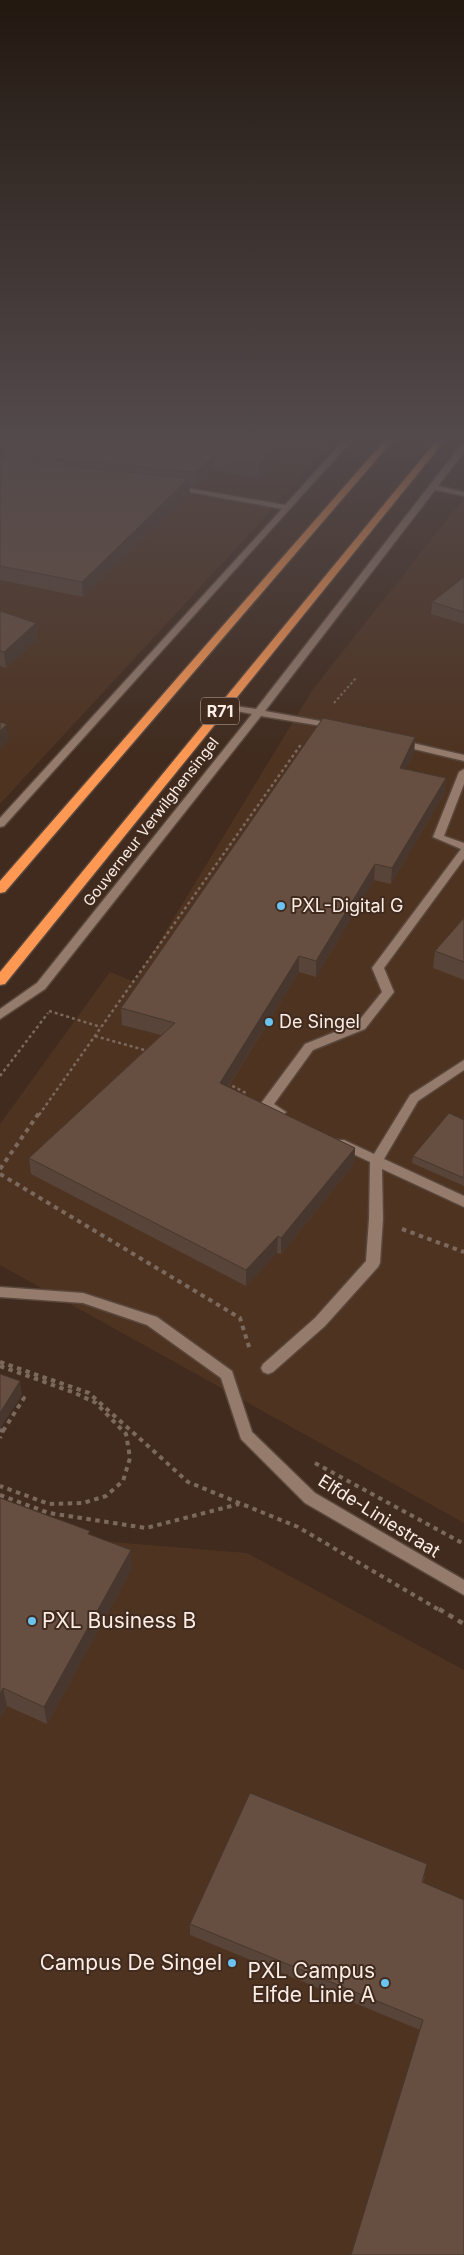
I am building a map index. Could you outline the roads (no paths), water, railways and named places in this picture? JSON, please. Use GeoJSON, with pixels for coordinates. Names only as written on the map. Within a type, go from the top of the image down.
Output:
{"type":"FeatureCollection","features":[{"type":"Feature","properties":{"kind":"highway"},"geometry":{"type":"LineString","coordinates":[[0,889],[298,545]]}},
{"type":"Feature","properties":{"kind":"highway","name":"Gouverneur Verwilghensingel"},"geometry":{"type":"LineString","coordinates":[[0,981],[355,545]]}},
{"type":"Feature","properties":{"kind":"street"},"geometry":{"type":"LineString","coordinates":[[0,824],[252,545]]}},
{"type":"Feature","properties":{"kind":"street","name":"Gouverneur Verwilghensingel"},"geometry":{"type":"LineString","coordinates":[[0,1015],[41,986],[259,712],[387,545]]}},
{"type":"Feature","properties":{"kind":"street"},"geometry":{"type":"LineString","coordinates":[[224,706],[317,722],[345,729]]}},
{"type":"Feature","properties":{"kind":"street"},"geometry":{"type":"LineString","coordinates":[[390,740],[464,758]]}},
{"type":"Feature","properties":{"kind":"street"},"geometry":{"type":"LineString","coordinates":[[464,772],[438,837],[464,847]]}},
{"type":"Feature","properties":{"kind":"street"},"geometry":{"type":"LineString","coordinates":[[291,1118],[266,1105],[309,1047],[361,1026],[388,992],[378,968],[464,852]]}},
{"type":"Feature","properties":{"kind":"street"},"geometry":{"type":"LineString","coordinates":[[268,1368],[320,1322],[373,1263],[376,1219],[376,1161],[414,1098],[464,1064]]}},
{"type":"Feature","properties":{"kind":"street"},"geometry":{"type":"LineString","coordinates":[[325,1135],[464,1202]]}},
{"type":"Feature","properties":{"kind":"street","name":"Elfde-Liniestraat"},"geometry":{"type":"LineString","coordinates":[[0,1292],[83,1298],[152,1321],[227,1375],[246,1435],[310,1498],[464,1588]]}},
{"type":"Feature","properties":{"kind":"place","name":"PXL-Digital G"},"geometry":{"type":"Point","coordinates":[281,906]}},
{"type":"Feature","properties":{"kind":"place","name":"De Singel"},"geometry":{"type":"Point","coordinates":[269,1022]}},
{"type":"Feature","properties":{"kind":"place","name":"PXL Business B"},"geometry":{"type":"Point","coordinates":[32,1621]}},
{"type":"Feature","properties":{"kind":"place","name":"Campus De Singel"},"geometry":{"type":"Point","coordinates":[232,1963]}},
{"type":"Feature","properties":{"kind":"place","name":"PXL Campus Elfde Linie A"},"geometry":{"type":"Point","coordinates":[385,1983]}}]}
